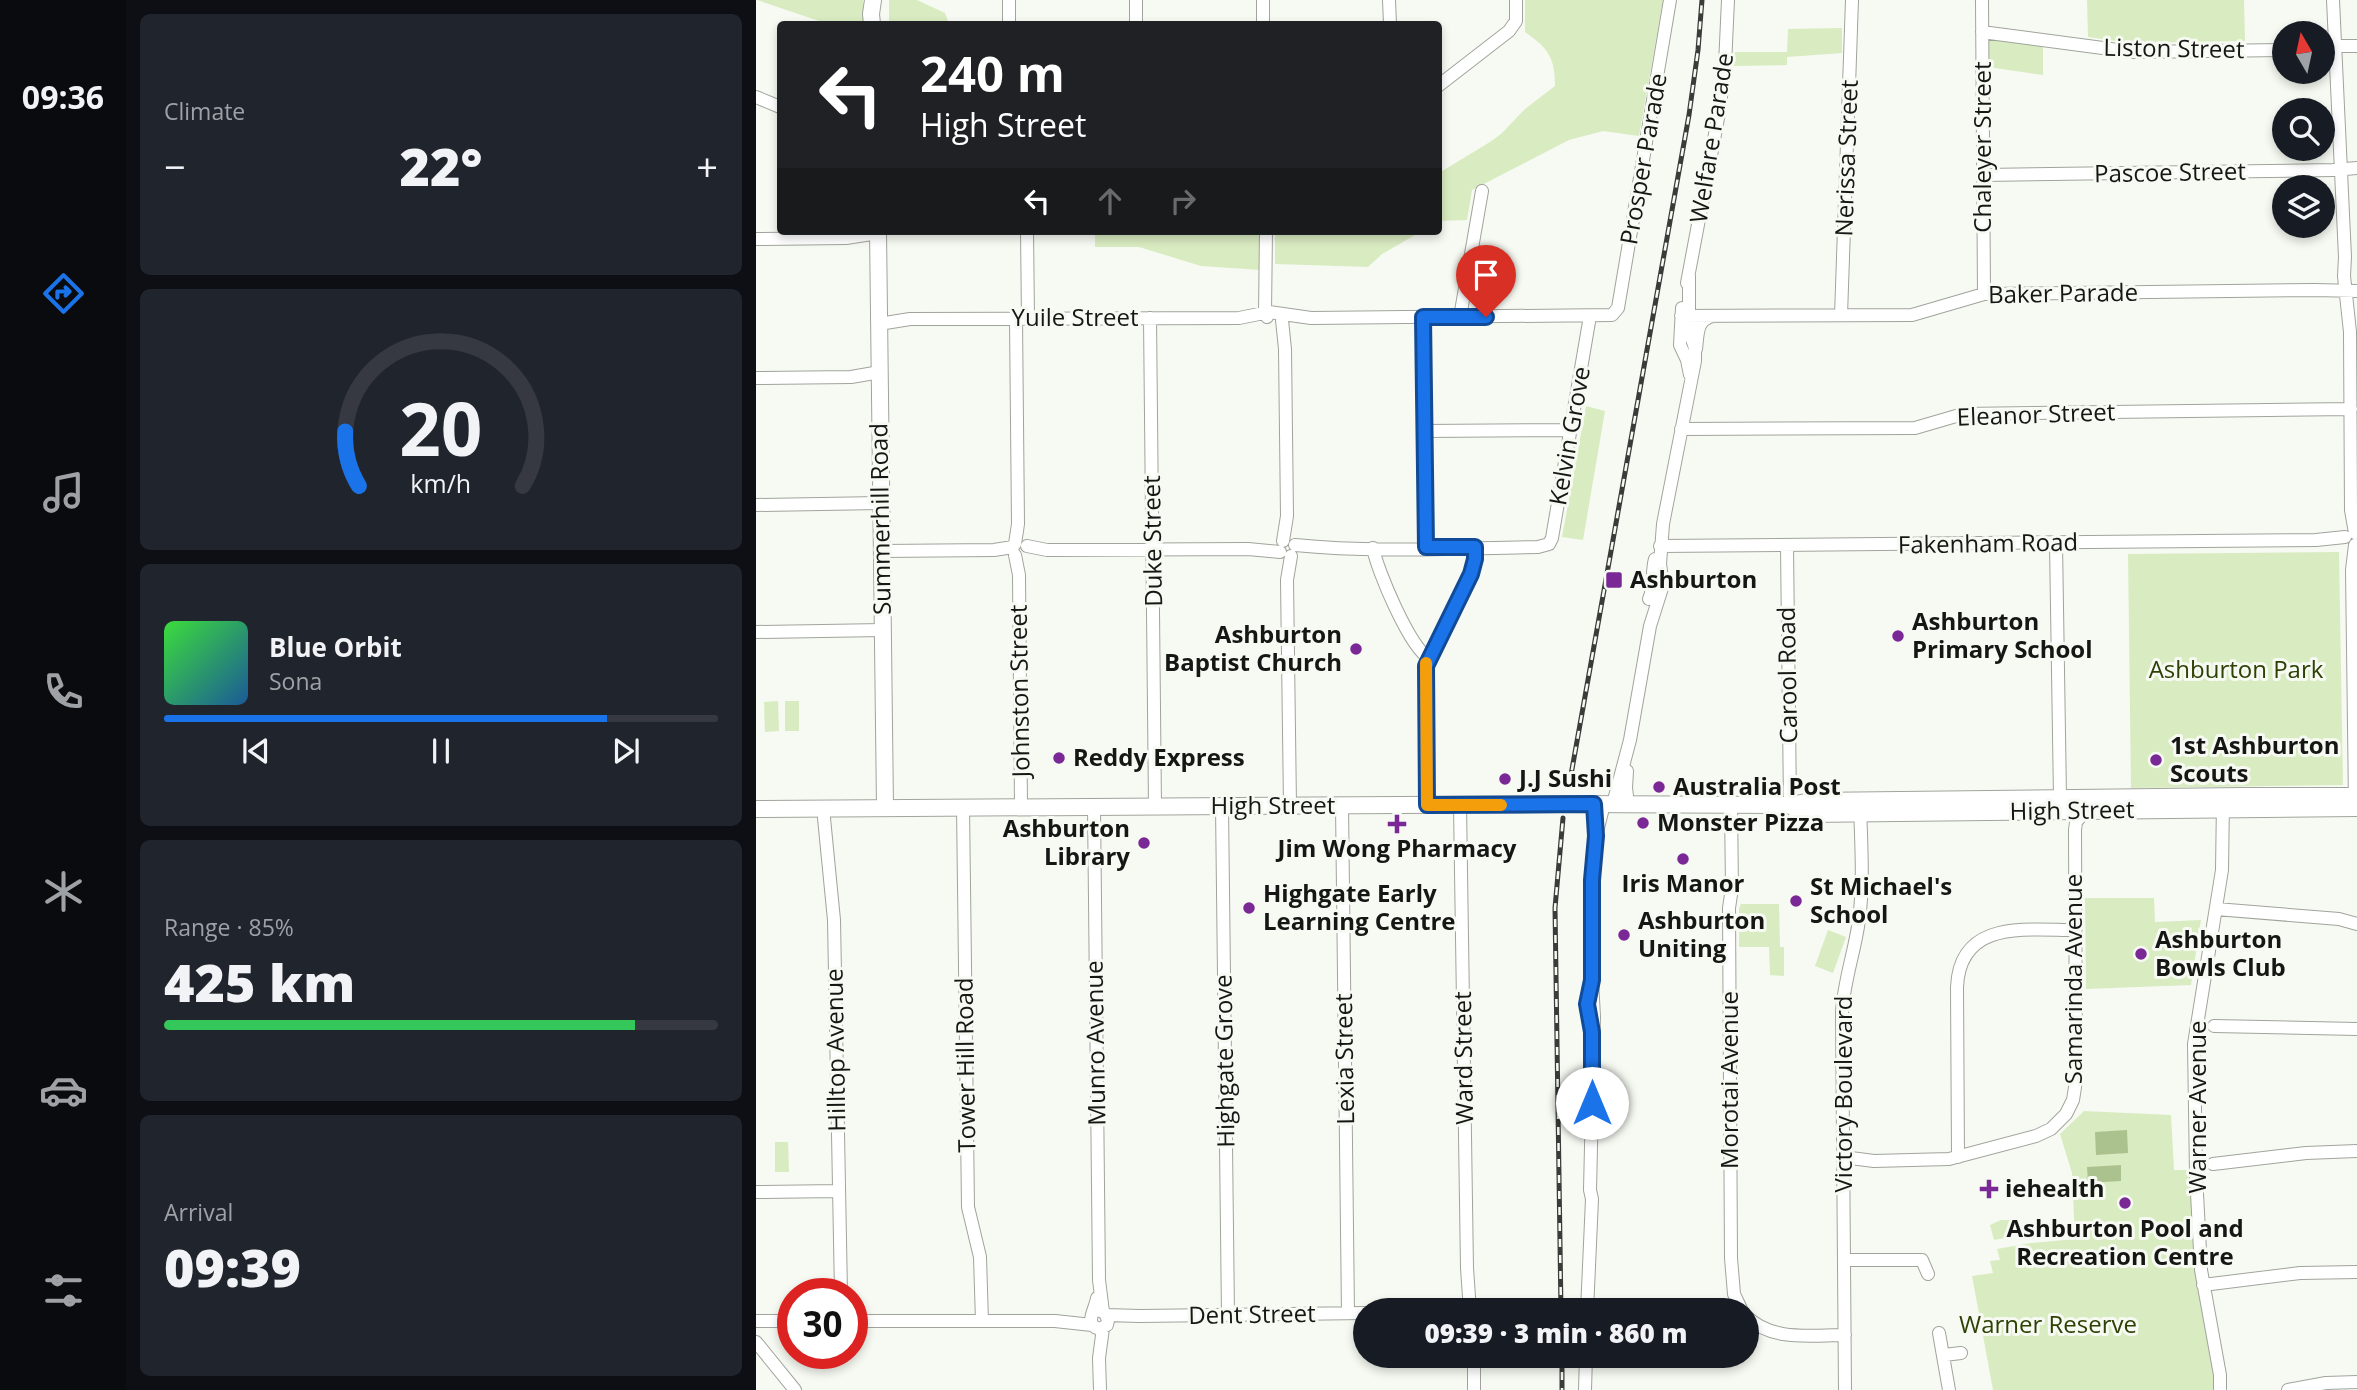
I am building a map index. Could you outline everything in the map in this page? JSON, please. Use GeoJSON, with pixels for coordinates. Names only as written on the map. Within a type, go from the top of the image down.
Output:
{"type":"FeatureCollection","features":[{"type":"Feature","properties":{"kind":"main road"},"geometry":{"type":"LineString","coordinates":[[872,21],[873,0]]}},
{"type":"Feature","properties":{"kind":"main road"},"geometry":{"type":"LineString","coordinates":[[878,21],[879,0]]}},
{"type":"Feature","properties":{"kind":"main road","name":"Summerhill Road"},"geometry":{"type":"LineString","coordinates":[[878,235],[885,807]]}},
{"type":"Feature","properties":{"kind":"main road","name":"High Street"},"geometry":{"type":"LineString","coordinates":[[756,809],[1610,804],[1790,805],[1808,814],[1860,807],[2060,798],[2222,803],[2356,802]]}},
{"type":"Feature","properties":{"kind":"main road","name":"High Street"},"geometry":{"type":"LineString","coordinates":[[1860,807],[2086,810],[2222,803]]}},
{"type":"Feature","properties":{"kind":"street"},"geometry":{"type":"LineString","coordinates":[[1009,0],[1009,21]]}},
{"type":"Feature","properties":{"kind":"street"},"geometry":{"type":"LineString","coordinates":[[1136,0],[1136,21]]}},
{"type":"Feature","properties":{"kind":"street"},"geometry":{"type":"LineString","coordinates":[[1263,0],[1263,21]]}},
{"type":"Feature","properties":{"kind":"street"},"geometry":{"type":"LineString","coordinates":[[1389,0],[1390,21]]}},
{"type":"Feature","properties":{"kind":"street"},"geometry":{"type":"LineString","coordinates":[[1442,83],[1510,31],[1515,24],[1516,0]]}},
{"type":"Feature","properties":{"kind":"street","name":"Prosper Parade"},"geometry":{"type":"LineString","coordinates":[[1612,315],[1618,308],[1670,0]]}},
{"type":"Feature","properties":{"kind":"street","name":"Welfare Parade"},"geometry":{"type":"LineString","coordinates":[[1690,379],[1689,366],[1680,345],[1689,276],[1719,113],[1725,65],[1728,0]]}},
{"type":"Feature","properties":{"kind":"street","name":"Nerissa Street"},"geometry":{"type":"LineString","coordinates":[[1841,315],[1852,0]]}},
{"type":"Feature","properties":{"kind":"street","name":"Chaleyer Street"},"geometry":{"type":"LineString","coordinates":[[1982,0],[1984,294]]}},
{"type":"Feature","properties":{"kind":"street"},"geometry":{"type":"LineString","coordinates":[[2332,21],[2333,0]]}},
{"type":"Feature","properties":{"kind":"street","name":"Liston Street"},"geometry":{"type":"LineString","coordinates":[[1982,32],[2139,53],[2272,50]]}},
{"type":"Feature","properties":{"kind":"street"},"geometry":{"type":"LineString","coordinates":[[2335,48],[2357,46]]}},
{"type":"Feature","properties":{"kind":"street"},"geometry":{"type":"LineString","coordinates":[[2334,84],[2341,169],[2345,257],[2343,268],[2351,289],[2351,510],[2356,802]]}},
{"type":"Feature","properties":{"kind":"street"},"geometry":{"type":"LineString","coordinates":[[756,97],[777,106]]}},
{"type":"Feature","properties":{"kind":"street","name":"Pascoe Street"},"geometry":{"type":"LineString","coordinates":[[1983,175],[2357,168]]}},
{"type":"Feature","properties":{"kind":"street"},"geometry":{"type":"LineString","coordinates":[[1460,317],[1482,191]]}},
{"type":"Feature","properties":{"kind":"street"},"geometry":{"type":"LineString","coordinates":[[756,239],[878,235]]}},
{"type":"Feature","properties":{"kind":"street","name":"Johnston Street"},"geometry":{"type":"LineString","coordinates":[[1021,807],[1018,524],[1022,319],[1027,235]]}},
{"type":"Feature","properties":{"kind":"street"},"geometry":{"type":"LineString","coordinates":[[1266,235],[1267,314]]}},
{"type":"Feature","properties":{"kind":"street","name":"Baker Parade"},"geometry":{"type":"LineString","coordinates":[[1685,316],[1916,315],[1984,294],[2351,289]]}},
{"type":"Feature","properties":{"kind":"street","name":"Yuile Street"},"geometry":{"type":"LineString","coordinates":[[879,319],[1253,320],[1267,314],[1285,318],[1612,315]]}},
{"type":"Feature","properties":{"kind":"street","name":"Kelvin Grove"},"geometry":{"type":"LineString","coordinates":[[1480,547],[1538,547],[1549,544],[1552,538],[1590,316]]}},
{"type":"Feature","properties":{"kind":"street","name":"Welfare Parade"},"geometry":{"type":"LineString","coordinates":[[1587,1298],[1589,1234],[1585,1210],[1590,1190],[1592,1032],[1587,1004],[1592,980],[1592,880],[1596,836],[1628,750],[1650,626],[1648,605],[1658,589],[1653,566],[1660,546],[1695,352],[1685,316]]}},
{"type":"Feature","properties":{"kind":"street"},"geometry":{"type":"LineString","coordinates":[[1695,352],[1700,323],[1713,316]]}},
{"type":"Feature","properties":{"kind":"street"},"geometry":{"type":"LineString","coordinates":[[1423,317],[1426,547]]}},
{"type":"Feature","properties":{"kind":"street","name":"Duke Street"},"geometry":{"type":"LineString","coordinates":[[1150,318],[1156,806]]}},
{"type":"Feature","properties":{"kind":"street"},"geometry":{"type":"LineString","coordinates":[[1285,318],[1290,806]]}},
{"type":"Feature","properties":{"kind":"street"},"geometry":{"type":"LineString","coordinates":[[756,378],[880,377]]}},
{"type":"Feature","properties":{"kind":"street","name":"Eleanor Street"},"geometry":{"type":"LineString","coordinates":[[1681,429],[1915,428],[1963,414],[2351,410]]}},
{"type":"Feature","properties":{"kind":"street"},"geometry":{"type":"LineString","coordinates":[[1424,431],[1571,430]]}},
{"type":"Feature","properties":{"kind":"street"},"geometry":{"type":"LineString","coordinates":[[756,505],[881,503]]}},
{"type":"Feature","properties":{"kind":"street","name":"Fakenham Road"},"geometry":{"type":"LineString","coordinates":[[1660,546],[2353,539]]}},
{"type":"Feature","properties":{"kind":"street"},"geometry":{"type":"LineString","coordinates":[[2056,543],[2060,798]]}},
{"type":"Feature","properties":{"kind":"street","name":"Carool Road"},"geometry":{"type":"LineString","coordinates":[[1787,546],[1790,805]]}},
{"type":"Feature","properties":{"kind":"street"},"geometry":{"type":"LineString","coordinates":[[882,551],[1480,547],[1479,564],[1471,574],[1425,671],[1427,805]]}},
{"type":"Feature","properties":{"kind":"street"},"geometry":{"type":"LineString","coordinates":[[1368,548],[1381,579],[1418,649],[1429,658]]}},
{"type":"Feature","properties":{"kind":"street"},"geometry":{"type":"LineString","coordinates":[[756,632],[883,630]]}},
{"type":"Feature","properties":{"kind":"street","name":"Warner Avenue"},"geometry":{"type":"LineString","coordinates":[[2220,1390],[2220,1375],[2203,1285],[2196,1174],[2194,1044],[2223,860],[2222,803]]}},
{"type":"Feature","properties":{"kind":"street","name":"Lexia Street"},"geometry":{"type":"LineString","coordinates":[[1342,805],[1348,1313]]}},
{"type":"Feature","properties":{"kind":"street","name":"Ward Street"},"geometry":{"type":"LineString","coordinates":[[1460,805],[1468,1298]]}},
{"type":"Feature","properties":{"kind":"street","name":"Morotai Avenue"},"geometry":{"type":"LineString","coordinates":[[1731,805],[1731,1258],[1735,1298]]}},
{"type":"Feature","properties":{"kind":"street","name":"Tower Hill Road"},"geometry":{"type":"LineString","coordinates":[[964,806],[968,1207],[981,1257],[982,1321]]}},
{"type":"Feature","properties":{"kind":"street","name":"Munro Avenue"},"geometry":{"type":"LineString","coordinates":[[1094,806],[1100,1390]]}},
{"type":"Feature","properties":{"kind":"street","name":"Highgate Grove"},"geometry":{"type":"LineString","coordinates":[[1222,806],[1228,1315]]}},
{"type":"Feature","properties":{"kind":"street","name":"Victory Boulevard"},"geometry":{"type":"LineString","coordinates":[[1845,1390],[1843,1000],[1858,927],[1860,807]]}},
{"type":"Feature","properties":{"kind":"street","name":"Hilltop Avenue"},"geometry":{"type":"LineString","coordinates":[[823,808],[834,920],[841,1278]]}},
{"type":"Feature","properties":{"kind":"street","name":"Samarinda Avenue"},"geometry":{"type":"LineString","coordinates":[[1843,1161],[1944,1160],[1958,1157],[2044,1133],[2057,1125],[2070,1107],[2076,1081],[2075,830],[2077,822],[2086,810]]}},
{"type":"Feature","properties":{"kind":"street"},"geometry":{"type":"LineString","coordinates":[[2216,909],[2339,919],[2357,924]]}},
{"type":"Feature","properties":{"kind":"street"},"geometry":{"type":"LineString","coordinates":[[1958,1157],[1957,987],[1961,964],[1974,945],[2000,931],[2075,930]]}},
{"type":"Feature","properties":{"kind":"street"},"geometry":{"type":"LineString","coordinates":[[2214,1026],[2357,1029]]}},
{"type":"Feature","properties":{"kind":"street"},"geometry":{"type":"LineString","coordinates":[[2213,1164],[2306,1153],[2357,1152]]}},
{"type":"Feature","properties":{"kind":"street"},"geometry":{"type":"LineString","coordinates":[[756,1192],[838,1191]]}},
{"type":"Feature","properties":{"kind":"street"},"geometry":{"type":"LineString","coordinates":[[1844,1260],[1928,1258],[1928,1274]]}},
{"type":"Feature","properties":{"kind":"street"},"geometry":{"type":"LineString","coordinates":[[2203,1285],[2300,1273],[2357,1272]]}},
{"type":"Feature","properties":{"kind":"street","name":"Dent Street"},"geometry":{"type":"LineString","coordinates":[[868,1321],[1055,1321],[1353,1313]]}},
{"type":"Feature","properties":{"kind":"street"},"geometry":{"type":"LineString","coordinates":[[756,1321],[777,1321]]}},
{"type":"Feature","properties":{"kind":"street"},"geometry":{"type":"LineString","coordinates":[[771,1321],[758,1344],[795,1390]]}},
{"type":"Feature","properties":{"kind":"street"},"geometry":{"type":"LineString","coordinates":[[1759,1327],[1774,1334],[1845,1335]]}},
{"type":"Feature","properties":{"kind":"street"},"geometry":{"type":"LineString","coordinates":[[1939,1333],[1949,1390]]}},
{"type":"Feature","properties":{"kind":"street"},"geometry":{"type":"LineString","coordinates":[[1944,1355],[1961,1353]]}},
{"type":"Feature","properties":{"kind":"street"},"geometry":{"type":"LineString","coordinates":[[1474,1368],[1474,1390]]}},
{"type":"Feature","properties":{"kind":"street"},"geometry":{"type":"LineString","coordinates":[[1585,1390],[1586,1368]]}},
{"type":"Feature","properties":{"kind":"street","name":"Warner Avenue"},"geometry":{"type":"LineString","coordinates":[[2220,1375],[2227,1390]]}},
{"type":"Feature","properties":{"kind":"street"},"geometry":{"type":"LineString","coordinates":[[2288,1390],[2326,1383],[2357,1384]]}},
{"type":"Feature","properties":{"kind":"green space"},"geometry":{"type":"Polygon","coordinates":[[[757,0],[863,0],[863,21],[819,21],[757,0]]]}},
{"type":"Feature","properties":{"kind":"green space"},"geometry":{"type":"Polygon","coordinates":[[[889,0],[917,0],[945,13],[948,21],[889,21],[889,0]]]}},
{"type":"Feature","properties":{"kind":"green space"},"geometry":{"type":"Polygon","coordinates":[[[1525,0],[1663,0],[1639,136],[1603,131],[1569,140],[1472,190],[1467,220],[1442,221],[1442,171],[1501,134],[1525,109],[1555,86],[1554,68],[1549,54],[1525,32],[1525,0]]]}},
{"type":"Feature","properties":{"kind":"green space"},"geometry":{"type":"Polygon","coordinates":[[[2087,0],[2244,0],[2245,41],[2130,43],[2088,37],[2087,0]]]}},
{"type":"Feature","properties":{"kind":"green space"},"geometry":{"type":"Polygon","coordinates":[[[1842,28],[1842,53],[1787,57],[1787,65],[1733,66],[1735,52],[1787,52],[1788,29],[1842,28]]]}},
{"type":"Feature","properties":{"kind":"green space"},"geometry":{"type":"Polygon","coordinates":[[[1988,37],[2043,46],[2043,75],[1988,67],[1988,37]]]}},
{"type":"Feature","properties":{"kind":"green space"},"geometry":{"type":"Polygon","coordinates":[[[1095,235],[1260,235],[1261,270],[1201,266],[1139,247],[1095,247],[1095,235]]]}},
{"type":"Feature","properties":{"kind":"green space"},"geometry":{"type":"Polygon","coordinates":[[[1275,235],[1415,235],[1382,254],[1368,267],[1275,264],[1275,235]]]}},
{"type":"Feature","properties":{"kind":"green space"},"geometry":{"type":"Polygon","coordinates":[[[1586,406],[1605,411],[1583,540],[1562,537],[1586,406]]]}},
{"type":"Feature","properties":{"kind":"green space","name":"Ashburton Park"},"geometry":{"type":"Polygon","coordinates":[[[2339,552],[2343,785],[2131,788],[2128,554],[2339,552]]]}},
{"type":"Feature","properties":{"kind":"green space"},"geometry":{"type":"Polygon","coordinates":[[[778,701],[779,731],[765,732],[764,702],[778,701]]]}},
{"type":"Feature","properties":{"kind":"green space"},"geometry":{"type":"Polygon","coordinates":[[[785,701],[799,701],[799,731],[785,731],[785,701]]]}},
{"type":"Feature","properties":{"kind":"green space","name":"Ashburton Bowls Club"},"geometry":{"type":"Polygon","coordinates":[[[2085,898],[2154,898],[2155,922],[2201,920],[2191,985],[2086,989],[2085,898]]]}},
{"type":"Feature","properties":{"kind":"green space"},"geometry":{"type":"Polygon","coordinates":[[[1741,904],[1779,904],[1784,976],[1770,975],[1769,947],[1739,947],[1741,904]]]}},
{"type":"Feature","properties":{"kind":"green space"},"geometry":{"type":"Polygon","coordinates":[[[1828,930],[1846,937],[1833,973],[1815,966],[1828,930]]]}},
{"type":"Feature","properties":{"kind":"green space","name":"Warner Reserve"},"geometry":{"type":"Polygon","coordinates":[[[2084,1111],[2171,1115],[2174,1170],[2191,1170],[2217,1390],[1993,1390],[1972,1276],[1993,1273],[1990,1261],[2000,1260],[1997,1249],[2075,1239],[2072,1173],[2060,1134],[2084,1111]]]}},
{"type":"Feature","properties":{"kind":"green space"},"geometry":{"type":"Polygon","coordinates":[[[775,1142],[788,1142],[789,1172],[775,1172],[775,1142]]]}},
{"type":"Feature","properties":{"kind":"green space"},"geometry":{"type":"Polygon","coordinates":[[[2001,1220],[2012,1220],[2010,1237],[1994,1240],[1990,1225],[2001,1220]]]}},
{"type":"Feature","properties":{"kind":"shaded area"},"geometry":{"type":"Polygon","coordinates":[[[2127,1130],[2128,1153],[2096,1155],[2095,1132],[2127,1130]]]}},
{"type":"Feature","properties":{"kind":"shaded area"},"geometry":{"type":"Polygon","coordinates":[[[2121,1165],[2121,1181],[2088,1183],[2087,1167],[2121,1165]]]}},
{"type":"Feature","properties":{"kind":"railway"},"geometry":{"type":"LineString","coordinates":[[1569,786],[1689,115],[1702,0]]}},
{"type":"Feature","properties":{"kind":"railway"},"geometry":{"type":"LineString","coordinates":[[1561,1298],[1555,908],[1563,818]]}},
{"type":"Feature","properties":{"kind":"railway"},"geometry":{"type":"LineString","coordinates":[[1562,1368],[1562,1390]]}},
{"type":"Feature","properties":{"kind":"slow traffic"},"geometry":{"type":"LineString","coordinates":[[1426,663],[1427,805],[1501,805]]}},
{"type":"Feature","properties":{"kind":"place","name":"Ashburton"},"geometry":{"type":"Point","coordinates":[1614,580]}},
{"type":"Feature","properties":{"kind":"place","name":"Ashburton Primary School"},"geometry":{"type":"Point","coordinates":[1898,636]}},
{"type":"Feature","properties":{"kind":"place","name":"Ashburton Baptist Church"},"geometry":{"type":"Point","coordinates":[1356,649]}},
{"type":"Feature","properties":{"kind":"place","name":"Reddy Express"},"geometry":{"type":"Point","coordinates":[1059,758]}},
{"type":"Feature","properties":{"kind":"place","name":"1st Ashburton Scouts"},"geometry":{"type":"Point","coordinates":[2156,760]}},
{"type":"Feature","properties":{"kind":"place","name":"J.J Sushi"},"geometry":{"type":"Point","coordinates":[1505,779]}},
{"type":"Feature","properties":{"kind":"place","name":"Australia Post"},"geometry":{"type":"Point","coordinates":[1659,787]}},
{"type":"Feature","properties":{"kind":"place","name":"Monster Pizza"},"geometry":{"type":"Point","coordinates":[1643,823]}},
{"type":"Feature","properties":{"kind":"place","name":"Jim Wong Pharmacy"},"geometry":{"type":"Point","coordinates":[1397,824]}},
{"type":"Feature","properties":{"kind":"place","name":"Ashburton Library"},"geometry":{"type":"Point","coordinates":[1144,843]}},
{"type":"Feature","properties":{"kind":"place","name":"Iris Manor"},"geometry":{"type":"Point","coordinates":[1683,859]}},
{"type":"Feature","properties":{"kind":"place","name":"St Michael's School"},"geometry":{"type":"Point","coordinates":[1796,901]}},
{"type":"Feature","properties":{"kind":"place","name":"Highgate Early Learning Centre"},"geometry":{"type":"Point","coordinates":[1249,908]}},
{"type":"Feature","properties":{"kind":"place","name":"Ashburton Uniting"},"geometry":{"type":"Point","coordinates":[1624,935]}},
{"type":"Feature","properties":{"kind":"place","name":"Ashburton Bowls Club"},"geometry":{"type":"Point","coordinates":[2141,954]}},
{"type":"Feature","properties":{"kind":"place","name":"iehealth"},"geometry":{"type":"Point","coordinates":[1989,1189]}},
{"type":"Feature","properties":{"kind":"place","name":"Ashburton Pool and Recreation Centre"},"geometry":{"type":"Point","coordinates":[2125,1203]}},
{"type":"Feature","properties":{"kind":"route"},"geometry":{"type":"LineString","coordinates":[[1486,317],[1423,317],[1426,547],[1475,547],[1476,555],[1471,574],[1426,666],[1427,805],[1594,804],[1596,836],[1592,880],[1592,980],[1587,1004],[1592,1032],[1592,1103]]}}]}
